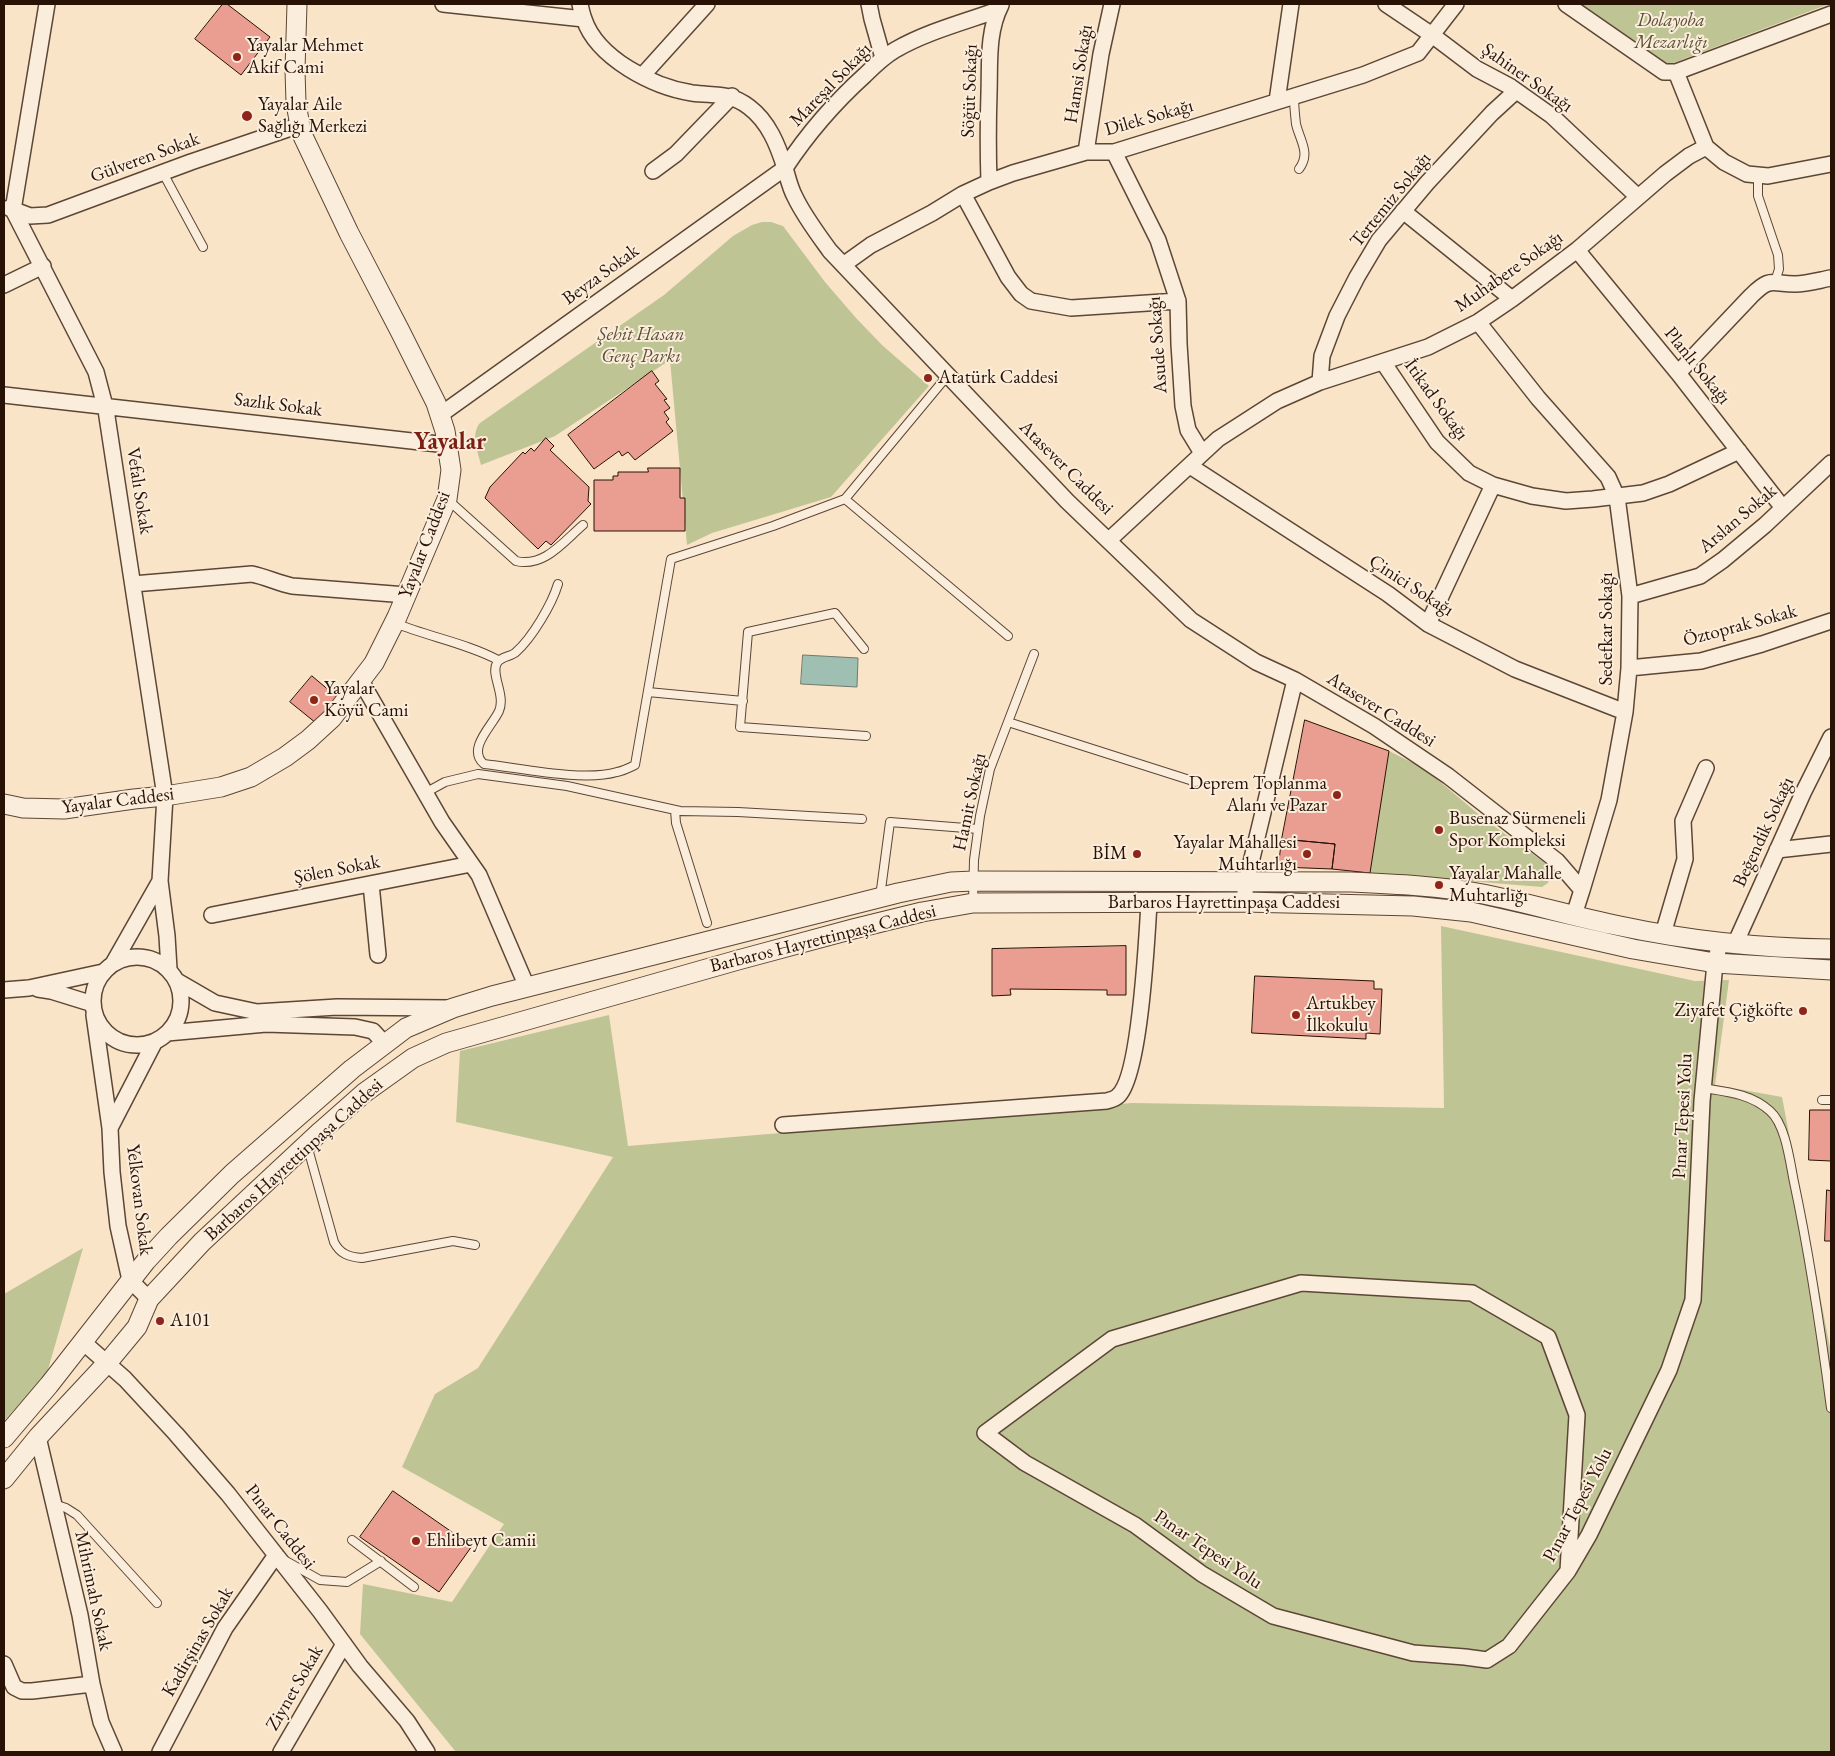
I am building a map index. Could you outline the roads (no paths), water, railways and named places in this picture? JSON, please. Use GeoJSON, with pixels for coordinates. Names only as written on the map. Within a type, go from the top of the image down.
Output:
{"type":"FeatureCollection","features":[{"type":"Feature","properties":{"kind":"street"},"geometry":{"type":"LineString","coordinates":[[8,208],[47,4]]}},
{"type":"Feature","properties":{"kind":"street","name":"Yayalar Caddesi"},"geometry":{"type":"LineString","coordinates":[[4,804],[23,808],[64,809],[221,787],[251,777],[285,757],[308,740],[332,718],[374,663],[394,622],[447,499],[451,470],[445,430],[440,415],[425,378],[349,233],[301,132],[296,103],[297,4]]}},
{"type":"Feature","properties":{"kind":"street"},"geometry":{"type":"LineString","coordinates":[[443,4],[584,19]]}},
{"type":"Feature","properties":{"kind":"street","name":"Atasever Caddesi"},"geometry":{"type":"LineString","coordinates":[[580,4],[584,19],[604,49],[642,76],[671,88],[692,93],[732,96],[750,107],[768,128],[776,141],[794,196],[830,251],[1067,501],[1191,620],[1256,662],[1294,680],[1374,726],[1448,776],[1557,861],[1582,890]]}},
{"type":"Feature","properties":{"kind":"street"},"geometry":{"type":"LineString","coordinates":[[642,76],[707,4]]}},
{"type":"Feature","properties":{"kind":"street"},"geometry":{"type":"LineString","coordinates":[[869,4],[883,58]]}},
{"type":"Feature","properties":{"kind":"street","name":"Hamsi Sokağı"},"geometry":{"type":"LineString","coordinates":[[1086,152],[1101,54],[1112,4]]}},
{"type":"Feature","properties":{"kind":"street"},"geometry":{"type":"LineString","coordinates":[[1277,101],[1291,4]]}},
{"type":"Feature","properties":{"kind":"street","name":"Şahiner Sokağı"},"geometry":{"type":"LineString","coordinates":[[1386,4],[1478,69],[1516,91],[1552,116],[1638,197]]}},
{"type":"Feature","properties":{"kind":"street","name":"Dilek Sokağı"},"geometry":{"type":"LineString","coordinates":[[843,265],[871,245],[932,213],[963,194],[1013,173],[1086,152],[1114,152],[1364,75],[1418,53],[1456,4]]}},
{"type":"Feature","properties":{"kind":"street"},"geometry":{"type":"LineString","coordinates":[[1566,4],[1664,72],[1676,72],[1831,14]]}},
{"type":"Feature","properties":{"kind":"street","name":"Mareşal Sokağı"},"geometry":{"type":"LineString","coordinates":[[785,168],[821,119],[849,89],[883,58],[895,50],[938,31],[1000,7]]}},
{"type":"Feature","properties":{"kind":"street","name":"Söğüt Sokağı"},"geometry":{"type":"LineString","coordinates":[[989,182],[987,141],[989,56],[992,34],[1000,7]]}},
{"type":"Feature","properties":{"kind":"street"},"geometry":{"type":"LineString","coordinates":[[1676,72],[1706,147],[1724,162],[1747,174],[1768,176],[1831,164]]}},
{"type":"Feature","properties":{"kind":"street","name":"Tertemiz Sokağı"},"geometry":{"type":"LineString","coordinates":[[1320,382],[1322,356],[1338,316],[1357,277],[1379,240],[1427,183],[1492,113],[1516,91]]}},
{"type":"Feature","properties":{"kind":"street"},"geometry":{"type":"LineString","coordinates":[[653,172],[676,154],[732,96]]}},
{"type":"Feature","properties":{"kind":"street","name":"Gülveren Sokak"},"geometry":{"type":"LineString","coordinates":[[8,208],[30,216],[48,215],[191,162],[300,125]]}},
{"type":"Feature","properties":{"kind":"street","name":"Muhabere Sokağı"},"geometry":{"type":"LineString","coordinates":[[1109,540],[1218,439],[1277,401],[1320,382],[1428,347],[1478,322],[1577,250],[1689,156],[1706,147]]}},
{"type":"Feature","properties":{"kind":"street","name":"Asude Sokağı"},"geometry":{"type":"LineString","coordinates":[[1114,152],[1158,240],[1178,301],[1178,344],[1182,406],[1188,430],[1202,453]]}},
{"type":"Feature","properties":{"kind":"street","name":"Beyza Sokak"},"geometry":{"type":"LineString","coordinates":[[440,415],[785,168]]}},
{"type":"Feature","properties":{"kind":"street"},"geometry":{"type":"LineString","coordinates":[[963,194],[1008,277],[1021,294],[1031,302],[1071,308],[1178,301]]}},
{"type":"Feature","properties":{"kind":"street","name":"Vefalı Sokak"},"geometry":{"type":"LineString","coordinates":[[8,208],[43,266],[96,372],[105,405],[165,796],[160,881],[173,975]]}},
{"type":"Feature","properties":{"kind":"street"},"geometry":{"type":"LineString","coordinates":[[1403,211],[1512,299]]}},
{"type":"Feature","properties":{"kind":"street","name":"Planlı Sokağı"},"geometry":{"type":"LineString","coordinates":[[1577,250],[1678,373],[1783,508]]}},
{"type":"Feature","properties":{"kind":"street"},"geometry":{"type":"LineString","coordinates":[[4,285],[43,266]]}},
{"type":"Feature","properties":{"kind":"street"},"geometry":{"type":"LineString","coordinates":[[1678,373],[1757,290],[1764,285],[1774,282],[1794,284],[1831,278]]}},
{"type":"Feature","properties":{"kind":"street","name":"Sedefkar Sokağı"},"geometry":{"type":"LineString","coordinates":[[1478,322],[1538,398],[1608,477],[1617,497],[1630,596],[1629,668],[1625,712],[1609,800],[1582,890]]}},
{"type":"Feature","properties":{"kind":"street","name":"İtikad Sokağı"},"geometry":{"type":"LineString","coordinates":[[1383,362],[1437,442],[1469,473],[1493,485],[1532,496],[1566,501],[1643,493],[1669,484],[1739,451]]}},
{"type":"Feature","properties":{"kind":"street","name":"Sazlık Sokak"},"geometry":{"type":"LineString","coordinates":[[4,395],[447,445]]}},
{"type":"Feature","properties":{"kind":"street","name":"Arslan Sokak"},"geometry":{"type":"LineString","coordinates":[[1630,596],[1700,576],[1723,560],[1831,463]]}},
{"type":"Feature","properties":{"kind":"street","name":"Çinici Sokağı"},"geometry":{"type":"LineString","coordinates":[[1190,466],[1388,594],[1428,624],[1515,669],[1625,712]]}},
{"type":"Feature","properties":{"kind":"street"},"geometry":{"type":"LineString","coordinates":[[1428,624],[1493,485]]}},
{"type":"Feature","properties":{"kind":"street"},"geometry":{"type":"LineString","coordinates":[[133,584],[252,574],[292,586],[406,595]]}},
{"type":"Feature","properties":{"kind":"street","name":"Öztoprak Sokak"},"geometry":{"type":"LineString","coordinates":[[1629,668],[1701,661],[1762,644],[1831,621]]}},
{"type":"Feature","properties":{"kind":"street"},"geometry":{"type":"LineString","coordinates":[[1244,902],[1246,883],[1294,680]]}},
{"type":"Feature","properties":{"kind":"street"},"geometry":{"type":"LineString","coordinates":[[361,681],[442,822],[479,875],[527,987]]}},
{"type":"Feature","properties":{"kind":"street","name":"Beğendik Sokağı"},"geometry":{"type":"LineString","coordinates":[[1727,943],[1777,850],[1831,737]]}},
{"type":"Feature","properties":{"kind":"street"},"geometry":{"type":"LineString","coordinates":[[1663,934],[1685,859],[1683,821],[1706,768]]}},
{"type":"Feature","properties":{"kind":"street"},"geometry":{"type":"LineString","coordinates":[[1777,850],[1831,844]]}},
{"type":"Feature","properties":{"kind":"street","name":"Şölen Sokak"},"geometry":{"type":"LineString","coordinates":[[212,915],[471,864]]}},
{"type":"Feature","properties":{"kind":"street"},"geometry":{"type":"LineString","coordinates":[[114,962],[160,881]]}},
{"type":"Feature","properties":{"kind":"street","name":"Barbaros Hayrettinpaşa Caddesi"},"geometry":{"type":"LineString","coordinates":[[4,1438],[83,1342],[130,1280],[169,1236],[232,1174],[352,1069],[406,1028],[452,1008],[527,987],[880,897],[951,882],[974,881],[1350,882],[1451,889],[1483,894],[1619,926],[1663,934],[1727,943],[1831,949]]}},
{"type":"Feature","properties":{"kind":"street"},"geometry":{"type":"LineString","coordinates":[[371,884],[378,955]]}},
{"type":"Feature","properties":{"kind":"street"},"geometry":{"type":"LineString","coordinates":[[1574,915],[1582,890]]}},
{"type":"Feature","properties":{"kind":"street","name":"Barbaros Hayrettinpaşa Caddesi"},"geometry":{"type":"LineString","coordinates":[[4,1479],[38,1437],[108,1362],[137,1327],[149,1299],[202,1242],[364,1093],[390,1074],[413,1058],[446,1044],[738,960],[922,912],[973,903],[1244,902],[1413,906],[1471,912],[1633,949],[1716,963],[1831,970]]}},
{"type":"Feature","properties":{"kind":"street"},"geometry":{"type":"LineString","coordinates":[[783,1125],[1107,1101],[1118,1096],[1127,1079],[1135,1040],[1144,977],[1148,903]]}},
{"type":"Feature","properties":{"kind":"street","name":"Pınar Tepesi Yolu"},"geometry":{"type":"LineString","coordinates":[[1568,1571],[1578,1415],[1548,1337],[1472,1294],[1302,1283],[1112,1339],[986,1433],[1025,1463],[1135,1525],[1202,1574],[1273,1616],[1413,1653],[1488,1660],[1509,1646],[1568,1571],[1589,1535],[1669,1370],[1693,1300],[1703,1088],[1716,963],[1727,943]]}},
{"type":"Feature","properties":{"kind":"street"},"geometry":{"type":"LineString","coordinates":[[385,1044],[373,1031],[355,1027],[266,1024],[161,1037],[141,1045],[126,1044],[112,1038],[102,1028],[93,1009],[95,985],[102,972],[114,962],[128,957],[143,957],[157,961],[173,975],[215,1003],[257,1012],[337,1007],[452,1008]]}},
{"type":"Feature","properties":{"kind":"street"},"geometry":{"type":"LineString","coordinates":[[4,990],[29,988],[102,972]]}},
{"type":"Feature","properties":{"kind":"street"},"geometry":{"type":"LineString","coordinates":[[110,1128],[161,1037],[176,1022],[181,1009],[181,995],[173,975]]}},
{"type":"Feature","properties":{"kind":"street"},"geometry":{"type":"LineString","coordinates":[[29,988],[52,991],[93,1009]]}},
{"type":"Feature","properties":{"kind":"street","name":"Yelkovan Sokak"},"geometry":{"type":"LineString","coordinates":[[93,1009],[110,1128],[112,1172],[123,1255],[130,1280],[149,1299]]}},
{"type":"Feature","properties":{"kind":"street","name":"Pınar Caddesi"},"geometry":{"type":"LineString","coordinates":[[83,1342],[108,1362],[176,1434],[228,1494],[381,1692],[407,1721],[427,1752]]}},
{"type":"Feature","properties":{"kind":"street","name":"Mihrimah Sokak"},"geometry":{"type":"LineString","coordinates":[[38,1437],[80,1615],[92,1684],[101,1722],[114,1752]]}},
{"type":"Feature","properties":{"kind":"street","name":"Kadirşinas Sokak"},"geometry":{"type":"LineString","coordinates":[[160,1752],[226,1628],[276,1555]]}},
{"type":"Feature","properties":{"kind":"street","name":"Ziynet Sokak"},"geometry":{"type":"LineString","coordinates":[[281,1752],[344,1644]]}},
{"type":"Feature","properties":{"kind":"street"},"geometry":{"type":"LineString","coordinates":[[4,1664],[14,1687],[22,1690],[32,1691],[92,1684]]}},
{"type":"Feature","properties":{"kind":"lane"},"geometry":{"type":"LineString","coordinates":[[1294,96],[1296,124],[1304,148],[1304,162],[1299,169]]}},
{"type":"Feature","properties":{"kind":"lane"},"geometry":{"type":"LineString","coordinates":[[163,173],[203,247]]}},
{"type":"Feature","properties":{"kind":"lane"},"geometry":{"type":"LineString","coordinates":[[1758,175],[1758,196],[1778,255],[1779,268],[1774,282]]}},
{"type":"Feature","properties":{"kind":"lane"},"geometry":{"type":"LineString","coordinates":[[498,660],[495,671],[502,695],[502,704],[478,748],[479,758],[484,764],[585,776],[616,773],[635,765],[670,559],[773,526],[845,499],[948,375]]}},
{"type":"Feature","properties":{"kind":"lane"},"geometry":{"type":"LineString","coordinates":[[447,499],[516,561],[524,563],[532,563],[544,558],[583,525]]}},
{"type":"Feature","properties":{"kind":"lane"},"geometry":{"type":"LineString","coordinates":[[845,499],[1008,636]]}},
{"type":"Feature","properties":{"kind":"lane"},"geometry":{"type":"LineString","coordinates":[[394,622],[479,651],[498,660],[512,655],[520,647],[550,605],[558,584]]}},
{"type":"Feature","properties":{"kind":"lane"},"geometry":{"type":"LineString","coordinates":[[864,650],[835,613],[748,632],[740,727],[866,736]]}},
{"type":"Feature","properties":{"kind":"lane","name":"Hamit Sokağı"},"geometry":{"type":"LineString","coordinates":[[973,903],[974,860],[990,769],[1034,654]]}},
{"type":"Feature","properties":{"kind":"lane"},"geometry":{"type":"LineString","coordinates":[[648,692],[743,701]]}},
{"type":"Feature","properties":{"kind":"lane"},"geometry":{"type":"LineString","coordinates":[[1008,722],[1196,782]]}},
{"type":"Feature","properties":{"kind":"lane"},"geometry":{"type":"LineString","coordinates":[[425,793],[451,780],[478,774],[567,786],[675,810],[862,819]]}},
{"type":"Feature","properties":{"kind":"lane"},"geometry":{"type":"LineString","coordinates":[[675,810],[676,823],[707,923]]}},
{"type":"Feature","properties":{"kind":"lane"},"geometry":{"type":"LineString","coordinates":[[880,897],[890,822],[978,830]]}},
{"type":"Feature","properties":{"kind":"lane"},"geometry":{"type":"LineString","coordinates":[[1703,1088],[1745,1096],[1771,1112],[1784,1133],[1804,1228],[1819,1316],[1831,1408]]}},
{"type":"Feature","properties":{"kind":"lane"},"geometry":{"type":"LineString","coordinates":[[1822,1100],[1831,1100]]}},
{"type":"Feature","properties":{"kind":"lane"},"geometry":{"type":"LineString","coordinates":[[307,1145],[334,1242],[338,1250],[362,1258],[453,1241],[475,1245]]}},
{"type":"Feature","properties":{"kind":"lane"},"geometry":{"type":"LineString","coordinates":[[54,1504],[66,1508],[77,1515],[157,1603]]}},
{"type":"Feature","properties":{"kind":"lane"},"geometry":{"type":"LineString","coordinates":[[352,1540],[414,1587]]}},
{"type":"Feature","properties":{"kind":"lane"},"geometry":{"type":"LineString","coordinates":[[276,1555],[320,1580],[347,1582],[381,1561]]}},
{"type":"Feature","properties":{"kind":"place","name":"Yayalar Mehmet Akif Cami"},"geometry":{"type":"Point","coordinates":[237,57]}},
{"type":"Feature","properties":{"kind":"place","name":"Yayalar Aile Sağlığı Merkezi"},"geometry":{"type":"Point","coordinates":[247,116]}},
{"type":"Feature","properties":{"kind":"place","name":"Atatürk Caddesi̇"},"geometry":{"type":"Point","coordinates":[928,378]}},
{"type":"Feature","properties":{"kind":"place","name":"Yayalar Köyü Cami"},"geometry":{"type":"Point","coordinates":[314,700]}},
{"type":"Feature","properties":{"kind":"place","name":"Deprem Toplanma Alanı ve Pazar"},"geometry":{"type":"Point","coordinates":[1337,795]}},
{"type":"Feature","properties":{"kind":"place","name":"Busenaz Sürmeneli Spor Kompleksi"},"geometry":{"type":"Point","coordinates":[1439,830]}},
{"type":"Feature","properties":{"kind":"place","name":"BİM"},"geometry":{"type":"Point","coordinates":[1137,854]}},
{"type":"Feature","properties":{"kind":"place","name":"Yayalar Mahallesi Muhtarlığı"},"geometry":{"type":"Point","coordinates":[1307,854]}},
{"type":"Feature","properties":{"kind":"place","name":"Yayalar Mahalle Muhtarlığı"},"geometry":{"type":"Point","coordinates":[1439,885]}},
{"type":"Feature","properties":{"kind":"place","name":"Ziyafet Çiğköfte"},"geometry":{"type":"Point","coordinates":[1803,1011]}},
{"type":"Feature","properties":{"kind":"place","name":"Artukbey İlkokulu"},"geometry":{"type":"Point","coordinates":[1296,1015]}},
{"type":"Feature","properties":{"kind":"place","name":"A101"},"geometry":{"type":"Point","coordinates":[160,1321]}},
{"type":"Feature","properties":{"kind":"place","name":"Ehlibeyt Camii"},"geometry":{"type":"Point","coordinates":[416,1541]}},
{"type":"Feature","properties":{"kind":"district","name":"Yayalar"},"geometry":{"type":"Point","coordinates":[450,442]}},
{"type":"Feature","properties":{"kind":"park label","name":"Dolayoba Mezarlığı"},"geometry":{"type":"Point","coordinates":[1671,32]}},
{"type":"Feature","properties":{"kind":"park label","name":"Şehit Hasan Genç Parkı"},"geometry":{"type":"Point","coordinates":[641,346]}}]}
